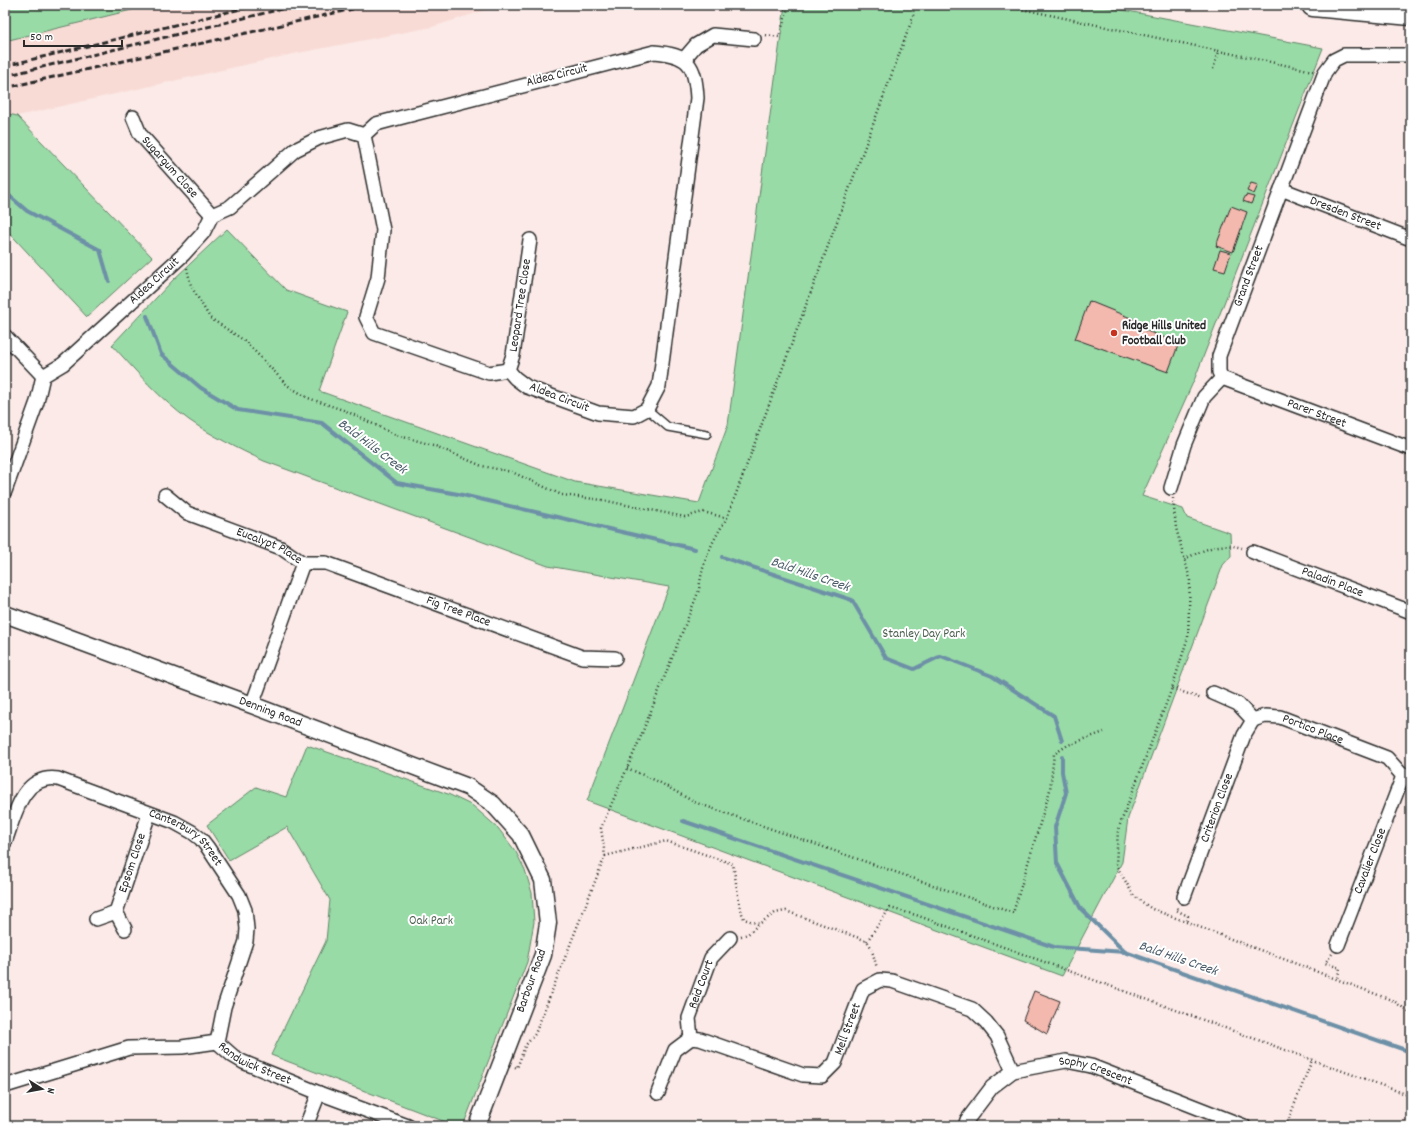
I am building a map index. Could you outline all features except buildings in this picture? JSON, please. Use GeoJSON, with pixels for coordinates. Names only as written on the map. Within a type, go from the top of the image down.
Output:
{"type":"FeatureCollection","features":[{"type":"Feature","properties":{"kind":"highway"},"geometry":{"type":"LineString","coordinates":[[1313,5],[1411,14]]}},
{"type":"Feature","properties":{"kind":"street"},"geometry":{"type":"LineString","coordinates":[[648,409],[659,386],[697,98],[696,77],[690,65],[684,59],[696,45],[713,35],[754,39]]}},
{"type":"Feature","properties":{"kind":"street","name":"Aldea Circuit"},"geometry":{"type":"LineString","coordinates":[[364,135],[376,124],[654,52],[672,53],[684,59]]}},
{"type":"Feature","properties":{"kind":"street","name":"Grand Street"},"geometry":{"type":"LineString","coordinates":[[1222,378],[1219,372],[1219,356],[1325,72],[1334,60],[1344,55],[1411,55]]}},
{"type":"Feature","properties":{"kind":"street","name":"Sugargum Close"},"geometry":{"type":"LineString","coordinates":[[133,117],[140,134],[212,215]]}},
{"type":"Feature","properties":{"kind":"street"},"geometry":{"type":"LineString","coordinates":[[212,215],[230,207],[295,150],[319,138],[348,130],[364,135],[383,230],[378,278],[366,317],[374,333],[489,373],[508,370]]}},
{"type":"Feature","properties":{"kind":"street","name":"Dresden Street"},"geometry":{"type":"LineString","coordinates":[[1281,189],[1411,239]]}},
{"type":"Feature","properties":{"kind":"street","name":"Aldea Circuit"},"geometry":{"type":"LineString","coordinates":[[43,376],[63,364],[184,254],[203,233],[212,215]]}},
{"type":"Feature","properties":{"kind":"street","name":"Leopard Tree Close"},"geometry":{"type":"LineString","coordinates":[[508,370],[513,355],[530,240]]}},
{"type":"Feature","properties":{"kind":"street"},"geometry":{"type":"LineString","coordinates":[[5,336],[43,376],[37,402],[5,491]]}},
{"type":"Feature","properties":{"kind":"street","name":"Aldea Circuit"},"geometry":{"type":"LineString","coordinates":[[508,370],[527,387],[598,413],[634,416],[648,409]]}},
{"type":"Feature","properties":{"kind":"street"},"geometry":{"type":"LineString","coordinates":[[1170,488],[1184,445],[1204,397],[1222,378]]}},
{"type":"Feature","properties":{"kind":"street","name":"Parer Street"},"geometry":{"type":"LineString","coordinates":[[1222,378],[1411,449]]}},
{"type":"Feature","properties":{"kind":"street","name":"Eucalypt Place"},"geometry":{"type":"LineString","coordinates":[[165,495],[187,513],[281,548],[303,563],[252,705]]}},
{"type":"Feature","properties":{"kind":"street","name":"Paladin Place"},"geometry":{"type":"LineString","coordinates":[[1253,552],[1411,612]]}},
{"type":"Feature","properties":{"kind":"street","name":"Fig Tree Place"},"geometry":{"type":"LineString","coordinates":[[303,563],[326,563],[582,657],[615,658]]}},
{"type":"Feature","properties":{"kind":"street","name":"Denning Road"},"geometry":{"type":"LineString","coordinates":[[5,614],[252,705],[468,787],[493,804],[521,835]]}},
{"type":"Feature","properties":{"kind":"street"},"geometry":{"type":"LineString","coordinates":[[1216,694],[1238,704],[1253,720]]}},
{"type":"Feature","properties":{"kind":"street","name":"Portico Place"},"geometry":{"type":"LineString","coordinates":[[1253,720],[1265,716],[1280,717],[1387,758],[1407,775]]}},
{"type":"Feature","properties":{"kind":"street","name":"Criterion Close"},"geometry":{"type":"LineString","coordinates":[[1184,897],[1244,735],[1253,720]]}},
{"type":"Feature","properties":{"kind":"street","name":"Cavalier Close"},"geometry":{"type":"LineString","coordinates":[[1338,945],[1407,775]]}},
{"type":"Feature","properties":{"kind":"street","name":"Canterbury Street"},"geometry":{"type":"LineString","coordinates":[[5,842],[24,794],[30,786],[38,780],[48,778],[58,779],[174,822],[201,839],[239,895],[245,910],[247,929],[246,941],[224,1007],[217,1042]]}},
{"type":"Feature","properties":{"kind":"street","name":"Epsom Close"},"geometry":{"type":"LineString","coordinates":[[116,912],[149,814]]}},
{"type":"Feature","properties":{"kind":"street","name":"Barbour Road"},"geometry":{"type":"LineString","coordinates":[[477,1126],[545,947],[548,923],[543,880],[521,835]]}},
{"type":"Feature","properties":{"kind":"street"},"geometry":{"type":"LineString","coordinates":[[96,919],[116,912],[125,929]]}},
{"type":"Feature","properties":{"kind":"street","name":"Reid Court"},"geometry":{"type":"LineString","coordinates":[[691,1038],[689,1018],[711,958],[730,938]]}},
{"type":"Feature","properties":{"kind":"street"},"geometry":{"type":"LineString","coordinates":[[880,980],[892,981],[972,1009],[986,1022],[997,1036],[1013,1071]]}},
{"type":"Feature","properties":{"kind":"street","name":"Mell Street"},"geometry":{"type":"LineString","coordinates":[[691,1038],[803,1075],[822,1076],[835,1063],[863,989],[880,980]]}},
{"type":"Feature","properties":{"kind":"street"},"geometry":{"type":"LineString","coordinates":[[658,1093],[675,1050],[691,1038]]}},
{"type":"Feature","properties":{"kind":"street","name":"Randwick Street"},"geometry":{"type":"LineString","coordinates":[[5,1086],[129,1048],[182,1047],[217,1042],[233,1056],[243,1062],[319,1093],[408,1126]]}},
{"type":"Feature","properties":{"kind":"street","name":"Sophy Crescent"},"geometry":{"type":"LineString","coordinates":[[965,1126],[967,1120],[992,1087],[1013,1071],[1066,1061],[1091,1066],[1244,1126]]}},
{"type":"Feature","properties":{"kind":"street"},"geometry":{"type":"LineString","coordinates":[[306,1126],[319,1093]]}},
{"type":"Feature","properties":{"kind":"lane"},"geometry":{"type":"LineString","coordinates":[[648,409],[668,427],[707,434]]}},
{"type":"Feature","properties":{"kind":"path"},"geometry":{"type":"LineString","coordinates":[[754,39],[768,35],[779,37],[789,5]]}},
{"type":"Feature","properties":{"kind":"path"},"geometry":{"type":"LineString","coordinates":[[517,1068],[525,1046],[535,1034],[605,856],[601,828],[699,590],[701,571],[715,537],[727,518],[910,25],[914,5]]}},
{"type":"Feature","properties":{"kind":"path"},"geometry":{"type":"LineString","coordinates":[[1003,5],[1293,68],[1325,72]]}},
{"type":"Feature","properties":{"kind":"path"},"geometry":{"type":"LineString","coordinates":[[1213,68],[1219,52]]}},
{"type":"Feature","properties":{"kind":"path"},"geometry":{"type":"LineString","coordinates":[[184,254],[191,286],[210,318],[245,341],[287,385],[308,398],[346,411],[396,435],[433,444],[482,466],[512,472],[562,495],[602,500],[684,517],[703,512],[727,518]]}},
{"type":"Feature","properties":{"kind":"path"},"geometry":{"type":"LineString","coordinates":[[1170,488],[1175,504],[1176,528],[1190,579],[1188,637],[1172,688],[1118,830],[1116,865],[1134,896],[1152,909],[1394,1001],[1411,1014]]}},
{"type":"Feature","properties":{"kind":"path"},"geometry":{"type":"LineString","coordinates":[[1184,559],[1218,545],[1233,546],[1253,552]]}},
{"type":"Feature","properties":{"kind":"path"},"geometry":{"type":"LineString","coordinates":[[1172,688],[1212,703],[1216,694]]}},
{"type":"Feature","properties":{"kind":"path"},"geometry":{"type":"LineString","coordinates":[[627,768],[659,782],[694,802],[1013,913],[1050,790],[1054,754],[1068,745],[1104,732]]}},
{"type":"Feature","properties":{"kind":"path"},"geometry":{"type":"LineString","coordinates":[[605,856],[666,841],[733,864],[740,908],[744,919],[759,924]]}},
{"type":"Feature","properties":{"kind":"path"},"geometry":{"type":"LineString","coordinates":[[867,941],[890,908],[916,915],[1411,1096]]}},
{"type":"Feature","properties":{"kind":"path"},"geometry":{"type":"LineString","coordinates":[[730,938],[748,934],[775,913],[786,911],[867,941],[871,947],[880,980]]}},
{"type":"Feature","properties":{"kind":"path"},"geometry":{"type":"LineString","coordinates":[[1337,980],[1340,968],[1325,963],[1338,945]]}},
{"type":"Feature","properties":{"kind":"path"},"geometry":{"type":"LineString","coordinates":[[1286,1126],[1312,1060]]}},
{"type":"Feature","properties":{"kind":"shaded area"},"geometry":{"type":"Polygon","coordinates":[[[152,5],[501,5],[432,27],[293,54],[17,116],[5,113],[5,41],[152,5]]]}},
{"type":"Feature","properties":{"kind":"green space"},"geometry":{"type":"Polygon","coordinates":[[[5,5],[152,5],[5,41],[5,5]]]}},
{"type":"Feature","properties":{"kind":"green space","name":"Stanley Day Park"},"geometry":{"type":"Polygon","coordinates":[[[785,5],[1096,5],[1323,48],[1195,378],[1142,496],[1183,509],[1187,518],[1230,533],[1231,556],[1223,565],[1128,818],[1122,862],[1062,976],[587,801],[669,587],[548,566],[264,461],[216,437],[178,412],[139,375],[112,345],[173,280],[227,229],[286,290],[347,312],[319,391],[575,482],[699,503],[728,425],[785,5]]]}},
{"type":"Feature","properties":{"kind":"green space"},"geometry":{"type":"Polygon","coordinates":[[[5,113],[17,116],[152,257],[87,317],[5,228],[5,113]]]}},
{"type":"Feature","properties":{"kind":"green space","name":"Oak Park"},"geometry":{"type":"Polygon","coordinates":[[[307,745],[448,794],[473,806],[498,828],[516,852],[525,870],[532,893],[534,922],[527,962],[463,1126],[456,1126],[271,1055],[326,941],[330,900],[287,827],[229,860],[207,825],[256,787],[286,797],[307,745]]]}},
{"type":"Feature","properties":{"kind":"waterway","name":"Bald Hills Creek"},"geometry":{"type":"LineString","coordinates":[[5,192],[27,211],[100,250],[109,281]]}},
{"type":"Feature","properties":{"kind":"waterway","name":"Bald Hills Creek"},"geometry":{"type":"LineString","coordinates":[[147,316],[161,354],[201,388],[238,410],[322,423],[397,483],[458,494],[695,549]]}},
{"type":"Feature","properties":{"kind":"waterway","name":"Bald Hills Creek"},"geometry":{"type":"LineString","coordinates":[[722,557],[852,600],[886,658],[914,669],[941,656],[992,676],[1054,716],[1062,741]]}},
{"type":"Feature","properties":{"kind":"waterway","name":"Bald Hills Creek"},"geometry":{"type":"LineString","coordinates":[[1062,756],[1062,772],[1066,793],[1055,827],[1057,863],[1081,909],[1125,952],[1411,1052]]}},
{"type":"Feature","properties":{"kind":"waterway"},"geometry":{"type":"LineString","coordinates":[[683,821],[1054,947],[1125,952]]}},
{"type":"Feature","properties":{"kind":"railway"},"geometry":{"type":"LineString","coordinates":[[5,66],[257,5]]}},
{"type":"Feature","properties":{"kind":"railway"},"geometry":{"type":"LineString","coordinates":[[5,76],[298,5]]}},
{"type":"Feature","properties":{"kind":"railway"},"geometry":{"type":"LineString","coordinates":[[5,88],[370,5]]}},
{"type":"Feature","properties":{"kind":"place","name":"Ridge Hills United Football Club"},"geometry":{"type":"Point","coordinates":[1114,333]}}]}
